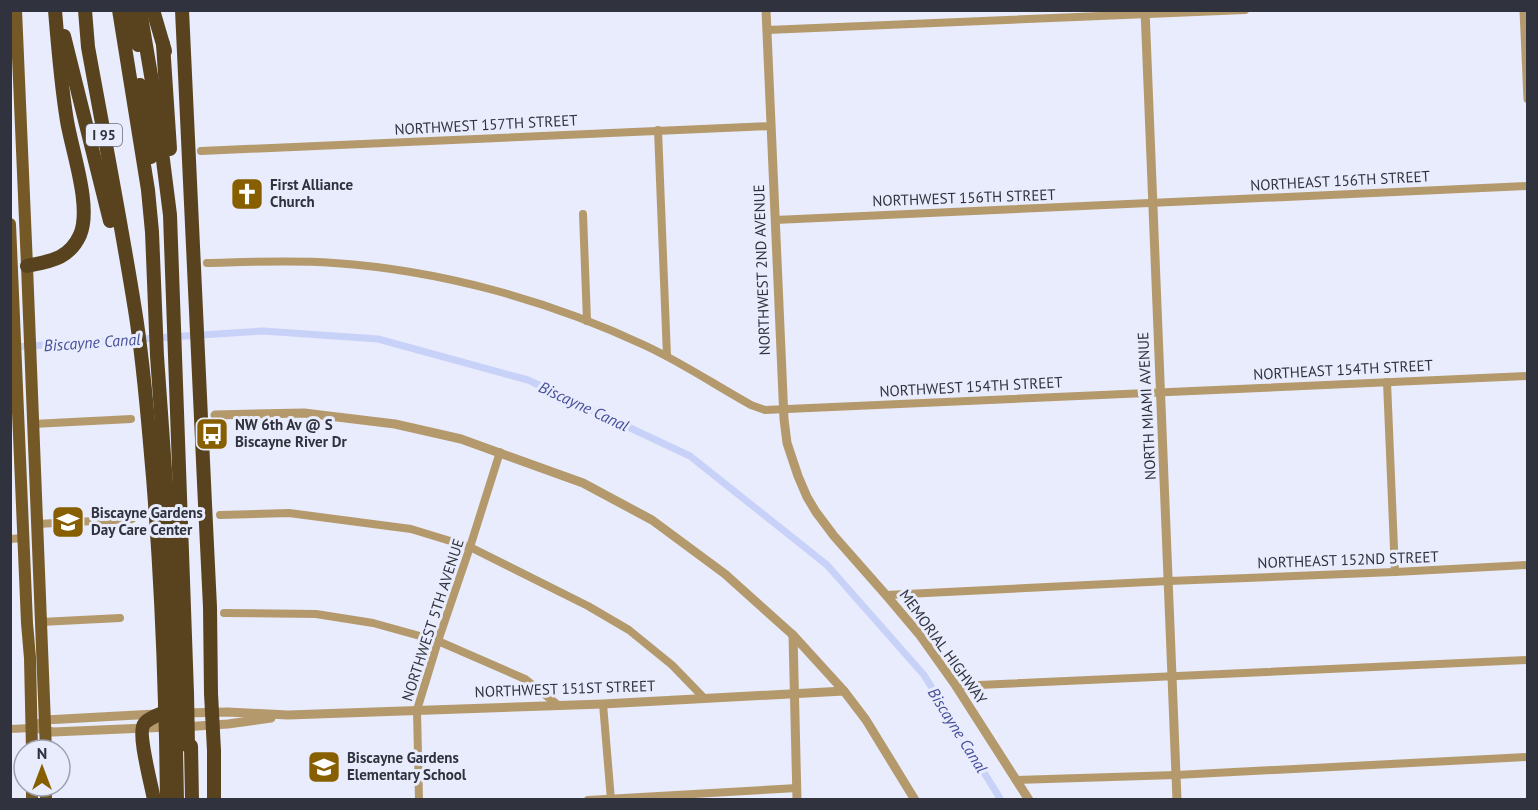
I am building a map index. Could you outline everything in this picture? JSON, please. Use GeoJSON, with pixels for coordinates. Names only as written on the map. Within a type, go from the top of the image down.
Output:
{"type":"FeatureCollection","features":[{"type":"Feature","properties":{"kind":"highway","name":"I 95"},"geometry":{"type":"LineString","coordinates":[[85,10],[88,47],[135,311],[150,439],[163,616],[181,744],[167,800]]}},
{"type":"Feature","properties":{"kind":"highway"},"geometry":{"type":"LineString","coordinates":[[120,10],[125,15],[139,48]]}},
{"type":"Feature","properties":{"kind":"highway"},"geometry":{"type":"LineString","coordinates":[[120,10],[148,189],[152,232],[157,356],[171,555],[176,699],[190,800]]}},
{"type":"Feature","properties":{"kind":"highway"},"geometry":{"type":"LineString","coordinates":[[126,10],[139,48],[164,164],[170,215],[177,355],[176,699]]}},
{"type":"Feature","properties":{"kind":"highway"},"geometry":{"type":"LineString","coordinates":[[140,10],[139,48],[154,176],[152,232]]}},
{"type":"Feature","properties":{"kind":"highway"},"geometry":{"type":"LineString","coordinates":[[153,10],[178,95],[183,130],[190,257],[200,266]]}},
{"type":"Feature","properties":{"kind":"highway"},"geometry":{"type":"LineString","coordinates":[[182,10],[200,266],[196,321],[210,607],[214,800]]}},
{"type":"Feature","properties":{"kind":"highway"},"geometry":{"type":"LineString","coordinates":[[56,12],[67,43],[115,240],[125,259]]}},
{"type":"Feature","properties":{"kind":"highway"},"geometry":{"type":"LineString","coordinates":[[27,266],[62,257],[74,246],[81,233],[84,219],[84,201],[67,121],[56,12]]}},
{"type":"Feature","properties":{"kind":"highway"},"geometry":{"type":"LineString","coordinates":[[163,44],[173,209],[175,321]]}},
{"type":"Feature","properties":{"kind":"highway"},"geometry":{"type":"LineString","coordinates":[[154,800],[141,729],[145,722],[176,699]]}},
{"type":"Feature","properties":{"kind":"highway"},"geometry":{"type":"LineString","coordinates":[[177,800],[181,744]]}},
{"type":"Feature","properties":{"kind":"main road"},"geometry":{"type":"LineString","coordinates":[[16,10],[15,76],[27,266],[46,738]]}},
{"type":"Feature","properties":{"kind":"main road"},"geometry":{"type":"LineString","coordinates":[[10,224],[16,370],[15,443],[24,538],[32,738]]}},
{"type":"Feature","properties":{"kind":"main road"},"geometry":{"type":"LineString","coordinates":[[16,370],[21,378],[25,413],[33,424]]}},
{"type":"Feature","properties":{"kind":"main road"},"geometry":{"type":"LineString","coordinates":[[15,443],[28,452],[32,480],[35,482]]}},
{"type":"Feature","properties":{"kind":"main road"},"geometry":{"type":"LineString","coordinates":[[24,538],[33,549],[35,583],[40,594]]}},
{"type":"Feature","properties":{"kind":"street","name":"NORTHWEST 2ND AVENUE"},"geometry":{"type":"LineString","coordinates":[[766,10],[783,410],[788,443],[798,477],[822,521]]}},
{"type":"Feature","properties":{"kind":"street"},"geometry":{"type":"LineString","coordinates":[[767,30],[1145,12],[1245,10]]}},
{"type":"Feature","properties":{"kind":"street"},"geometry":{"type":"LineString","coordinates":[[1524,10],[1527,99]]}},
{"type":"Feature","properties":{"kind":"street","name":"NORTH MIAMI AVENUE"},"geometry":{"type":"LineString","coordinates":[[1145,12],[1177,800]]}},
{"type":"Feature","properties":{"kind":"street","name":"NORTHWEST 157TH STREET"},"geometry":{"type":"LineString","coordinates":[[201,150],[771,126]]}},
{"type":"Feature","properties":{"kind":"street"},"geometry":{"type":"LineString","coordinates":[[657,130],[667,356]]}},
{"type":"Feature","properties":{"kind":"street","name":"NORTHEAST 156TH STREET"},"geometry":{"type":"LineString","coordinates":[[1153,203],[1527,186]]}},
{"type":"Feature","properties":{"kind":"street","name":"NORTHWEST 156TH STREET"},"geometry":{"type":"LineString","coordinates":[[775,220],[1153,203]]}},
{"type":"Feature","properties":{"kind":"street"},"geometry":{"type":"LineString","coordinates":[[583,214],[587,321]]}},
{"type":"Feature","properties":{"kind":"street","name":"NORTHWEST 154TH STREET"},"geometry":{"type":"LineString","coordinates":[[200,266],[318,262],[408,272],[508,294],[632,339],[667,356],[759,409],[783,410],[1160,392]]}},
{"type":"Feature","properties":{"kind":"street"},"geometry":{"type":"LineString","coordinates":[[11,267],[27,266]]}},
{"type":"Feature","properties":{"kind":"street","name":"NORTHEAST 154TH STREET"},"geometry":{"type":"LineString","coordinates":[[1160,392],[1527,376]]}},
{"type":"Feature","properties":{"kind":"street"},"geometry":{"type":"LineString","coordinates":[[1387,382],[1395,572]]}},
{"type":"Feature","properties":{"kind":"street"},"geometry":{"type":"LineString","coordinates":[[215,415],[304,413],[395,424],[461,439],[583,483],[652,520],[725,574],[793,635],[844,691],[866,720],[915,800]]}},
{"type":"Feature","properties":{"kind":"street"},"geometry":{"type":"LineString","coordinates":[[33,424],[131,419]]}},
{"type":"Feature","properties":{"kind":"street","name":"NORTHWEST 5TH AVENUE"},"geometry":{"type":"LineString","coordinates":[[419,800],[417,710],[500,452]]}},
{"type":"Feature","properties":{"kind":"street"},"geometry":{"type":"LineString","coordinates":[[220,515],[289,513],[411,529],[470,547],[588,606],[630,630],[672,665],[704,698]]}},
{"type":"Feature","properties":{"kind":"street"},"geometry":{"type":"LineString","coordinates":[[37,524],[132,519]]}},
{"type":"Feature","properties":{"kind":"street","name":"MEMORIAL HIGHWAY"},"geometry":{"type":"LineString","coordinates":[[822,521],[919,634],[956,686],[1029,800]]}},
{"type":"Feature","properties":{"kind":"street"},"geometry":{"type":"LineString","coordinates":[[10,539],[24,538]]}},
{"type":"Feature","properties":{"kind":"street","name":"NORTHEAST 152ND STREET"},"geometry":{"type":"LineString","coordinates":[[886,595],[1527,565]]}},
{"type":"Feature","properties":{"kind":"street"},"geometry":{"type":"LineString","coordinates":[[224,613],[316,614],[373,623],[438,641],[525,679],[558,705]]}},
{"type":"Feature","properties":{"kind":"street"},"geometry":{"type":"LineString","coordinates":[[41,622],[120,618]]}},
{"type":"Feature","properties":{"kind":"street"},"geometry":{"type":"LineString","coordinates":[[793,635],[797,800]]}},
{"type":"Feature","properties":{"kind":"street"},"geometry":{"type":"LineString","coordinates":[[956,686],[1527,660]]}},
{"type":"Feature","properties":{"kind":"street","name":"NORTHWEST 151ST STREET"},"geometry":{"type":"LineString","coordinates":[[10,729],[32,728],[176,699],[228,711],[288,715],[603,704],[844,691]]}},
{"type":"Feature","properties":{"kind":"street"},"geometry":{"type":"LineString","coordinates":[[603,704],[611,799]]}},
{"type":"Feature","properties":{"kind":"street"},"geometry":{"type":"LineString","coordinates":[[228,711],[228,724]]}},
{"type":"Feature","properties":{"kind":"street","name":"NORTHWEST 151ST STREET"},"geometry":{"type":"LineString","coordinates":[[46,725],[53,732],[141,729],[228,724],[288,715]]}},
{"type":"Feature","properties":{"kind":"street"},"geometry":{"type":"LineString","coordinates":[[1016,780],[1527,757]]}},
{"type":"Feature","properties":{"kind":"street"},"geometry":{"type":"LineString","coordinates":[[588,800],[797,788]]}},
{"type":"Feature","properties":{"kind":"waterway","name":"Biscayne Canal"},"geometry":{"type":"LineString","coordinates":[[13,347],[263,331],[378,339],[528,380],[690,456],[827,565],[924,675],[1001,800]]}},
{"type":"Feature","properties":{"kind":"place","name":"First Alliance Church"},"geometry":{"type":"Point","coordinates":[247,194]}},
{"type":"Feature","properties":{"kind":"place","name":"NW 6th Av @ S Biscayne River Dr"},"geometry":{"type":"Point","coordinates":[212,434]}},
{"type":"Feature","properties":{"kind":"place","name":"Biscayne Gardens Day Care Center"},"geometry":{"type":"Point","coordinates":[68,522]}},
{"type":"Feature","properties":{"kind":"place","name":"Biscayne Gardens Elementary School"},"geometry":{"type":"Point","coordinates":[324,767]}}]}
